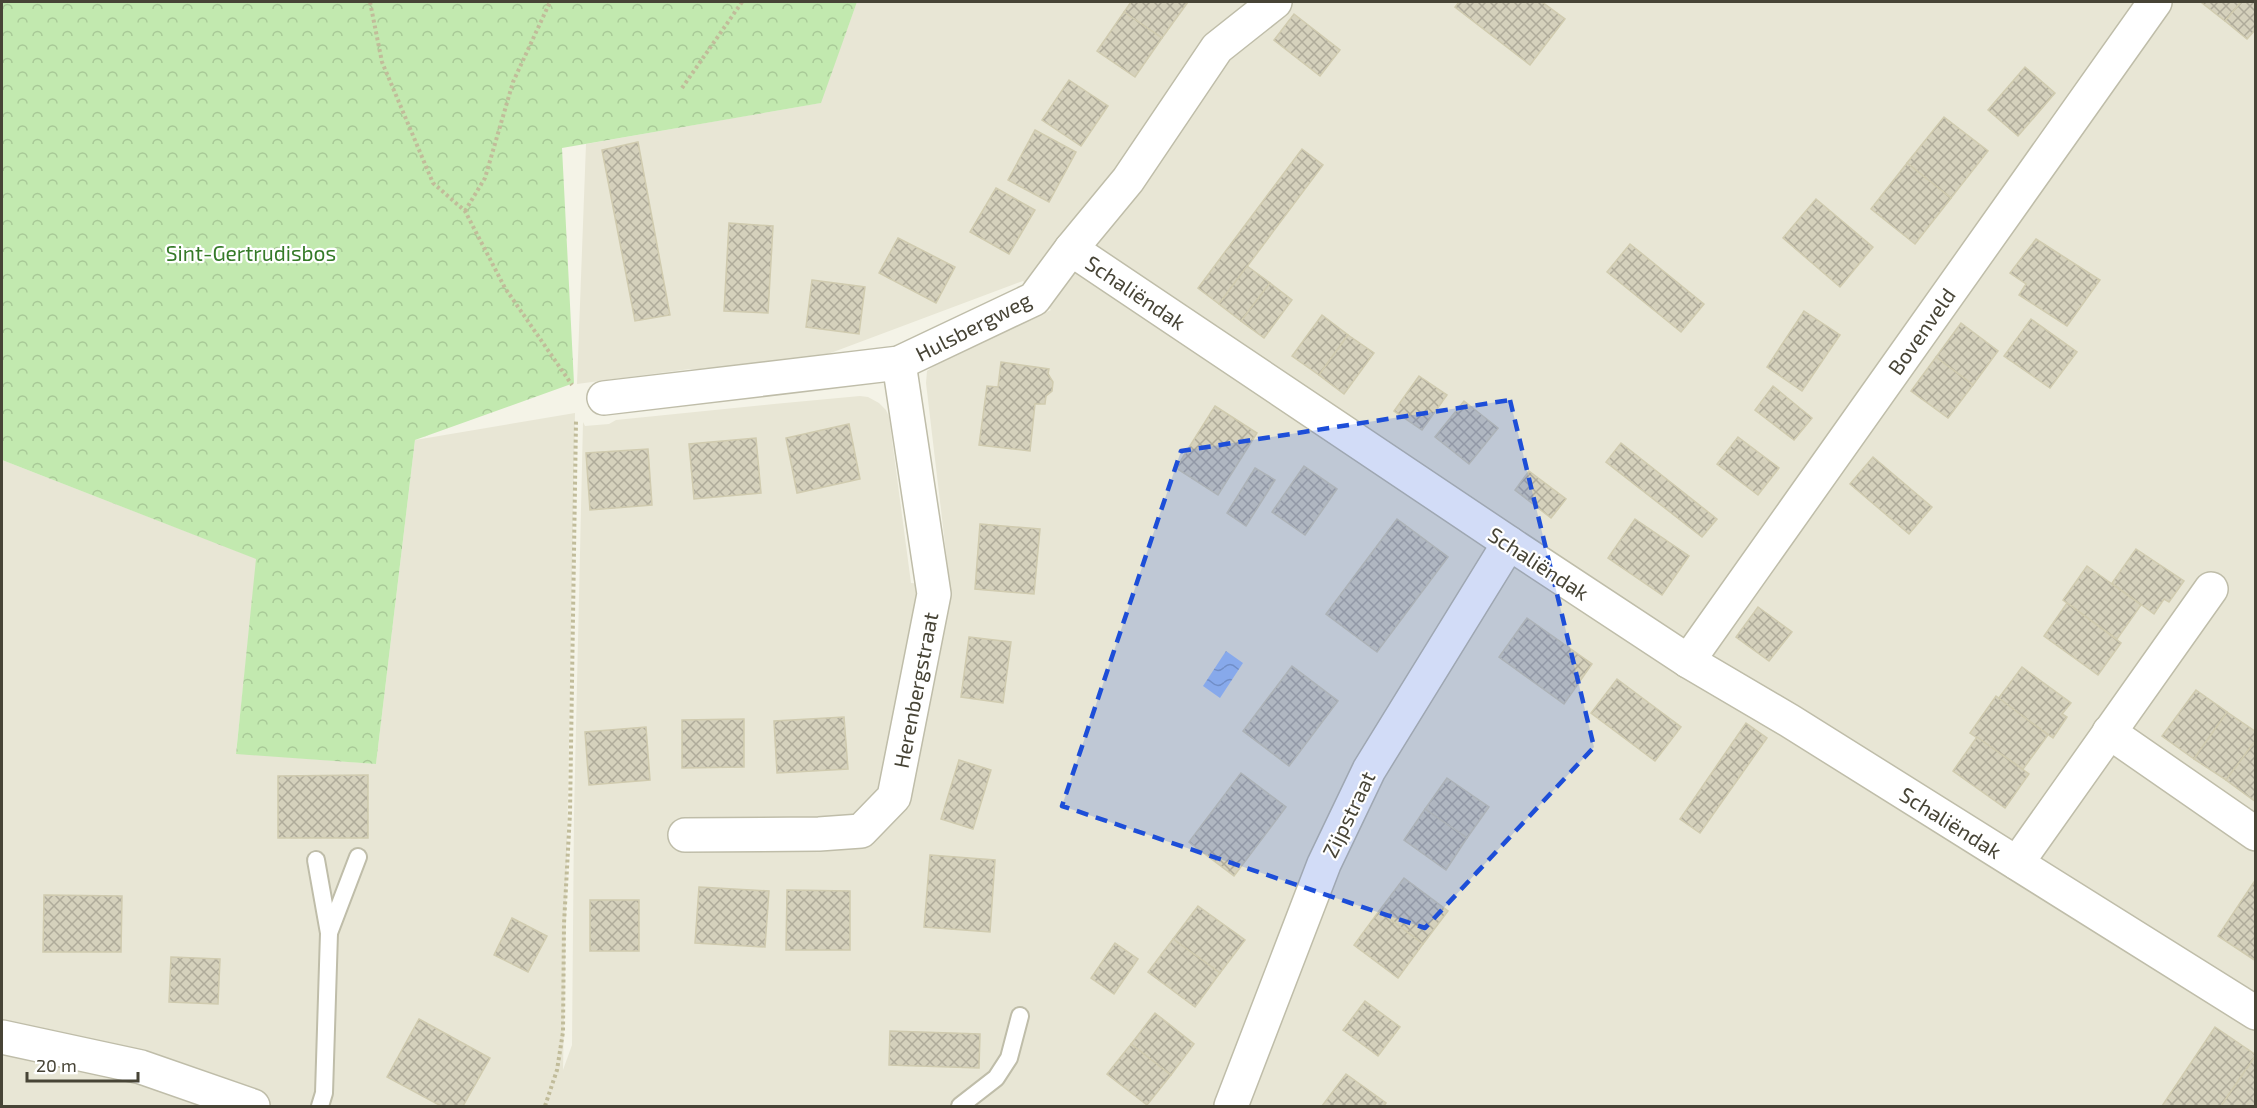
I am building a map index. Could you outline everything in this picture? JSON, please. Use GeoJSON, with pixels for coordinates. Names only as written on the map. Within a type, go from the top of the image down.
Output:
{"type":"FeatureCollection","features":[{"type":"Feature","properties":{"kind":"street","name":"Hulsbergweg"},"geometry":{"type":"LineString","coordinates":[[586,401],[899,363],[1034,299],[1071,249],[1128,180],[1217,48],[1275,2]]}},
{"type":"Feature","properties":{"kind":"street","name":"Bovenveld"},"geometry":{"type":"LineString","coordinates":[[1688,661],[2155,2]]}},
{"type":"Feature","properties":{"kind":"street","name":"Schaliëndak"},"geometry":{"type":"LineString","coordinates":[[1071,249],[1688,661],[1790,721],[2256,1013]]}},
{"type":"Feature","properties":{"kind":"street","name":"Herenbergstraat"},"geometry":{"type":"LineString","coordinates":[[686,835],[819,834],[861,831],[894,797],[934,594],[899,363]]}},
{"type":"Feature","properties":{"kind":"street","name":"Zijpstraat"},"geometry":{"type":"LineString","coordinates":[[1231,1107],[1324,864],[1369,770],[1509,543]]}},
{"type":"Feature","properties":{"kind":"street","name":"Schaliëndak"},"geometry":{"type":"LineString","coordinates":[[2017,863],[2211,589]]}},
{"type":"Feature","properties":{"kind":"street"},"geometry":{"type":"LineString","coordinates":[[2109,732],[2256,834]]}},
{"type":"Feature","properties":{"kind":"street"},"geometry":{"type":"LineString","coordinates":[[2,1038],[141,1067],[254,1107]]}},
{"type":"Feature","properties":{"kind":"lane"},"geometry":{"type":"LineString","coordinates":[[329,933],[358,857]]}},
{"type":"Feature","properties":{"kind":"lane"},"geometry":{"type":"LineString","coordinates":[[316,860],[329,933],[324,1093],[320,1107]]}},
{"type":"Feature","properties":{"kind":"lane"},"geometry":{"type":"LineString","coordinates":[[960,1107],[996,1078],[1009,1058],[1020,1016]]}},
{"type":"Feature","properties":{"kind":"path"},"geometry":{"type":"LineString","coordinates":[[370,2],[382,62],[433,183],[465,211],[505,288],[566,379],[586,401],[564,924],[563,1032],[557,1070],[545,1107]]}},
{"type":"Feature","properties":{"kind":"path"},"geometry":{"type":"LineString","coordinates":[[465,211],[485,178],[513,82],[550,2]]}},
{"type":"Feature","properties":{"kind":"path"},"geometry":{"type":"LineString","coordinates":[[682,88],[742,2]]}},
{"type":"Feature","properties":{"kind":"highlighted area"},"geometry":{"type":"Polygon","coordinates":[[[1510,400],[1594,747],[1425,928],[1062,806],[1181,451],[1510,400]]]}},
{"type":"Feature","properties":{"kind":"shaded area"},"geometry":{"type":"Polygon","coordinates":[[[857,2],[2255,2],[2255,1106],[2,1106],[2,460],[257,559],[236,753],[376,764],[415,440],[575,413],[563,1070],[572,1045],[574,815],[583,422],[585,426],[609,424],[616,420],[868,397],[879,403],[889,417],[911,583],[950,586],[926,383],[927,371],[947,356],[1051,310],[1023,281],[812,360],[720,370],[690,369],[577,384],[586,144],[820,103],[857,2]]]}},
{"type":"Feature","properties":{"kind":"green space","name":"Sint-Gertrudisbos"},"geometry":{"type":"Polygon","coordinates":[[[2,2],[857,2],[821,103],[562,148],[574,383],[415,440],[376,764],[236,754],[256,559],[2,460],[2,2]]]}},
{"type":"Feature","properties":{"kind":"water"},"geometry":{"type":"Polygon","coordinates":[[[1226,651],[1243,663],[1220,698],[1203,686],[1226,651]]]}},
{"type":"Feature","properties":{"kind":"building"},"geometry":{"type":"Polygon","coordinates":[[[1131,2],[1188,2],[1162,38],[1124,12],[1131,2]]]}},
{"type":"Feature","properties":{"kind":"building"},"geometry":{"type":"Polygon","coordinates":[[[1459,2],[1542,2],[1565,19],[1530,65],[1455,7],[1459,2]]]}},
{"type":"Feature","properties":{"kind":"building"},"geometry":{"type":"Polygon","coordinates":[[[2203,2],[2241,2],[2225,21],[2203,2]]]}},
{"type":"Feature","properties":{"kind":"building"},"geometry":{"type":"Polygon","coordinates":[[[2241,2],[2256,2],[2256,29],[2247,39],[2225,21],[2241,2]]]}},
{"type":"Feature","properties":{"kind":"building"},"geometry":{"type":"Polygon","coordinates":[[[1124,12],[1162,38],[1135,77],[1097,51],[1124,12]]]}},
{"type":"Feature","properties":{"kind":"building"},"geometry":{"type":"Polygon","coordinates":[[[1294,14],[1340,50],[1320,76],[1274,40],[1294,14]]]}},
{"type":"Feature","properties":{"kind":"building"},"geometry":{"type":"Polygon","coordinates":[[[2025,67],[2055,93],[2018,136],[1988,110],[2025,67]]]}},
{"type":"Feature","properties":{"kind":"building"},"geometry":{"type":"Polygon","coordinates":[[[1069,80],[1108,106],[1081,146],[1042,120],[1069,80]]]}},
{"type":"Feature","properties":{"kind":"building"},"geometry":{"type":"Polygon","coordinates":[[[1944,117],[1988,151],[1951,198],[1907,163],[1944,117]]]}},
{"type":"Feature","properties":{"kind":"building"},"geometry":{"type":"Polygon","coordinates":[[[1035,130],[1076,152],[1049,202],[1008,180],[1035,130]]]}},
{"type":"Feature","properties":{"kind":"building"},"geometry":{"type":"Polygon","coordinates":[[[638,142],[670,315],[635,321],[602,150],[638,142]]]}},
{"type":"Feature","properties":{"kind":"building"},"geometry":{"type":"Polygon","coordinates":[[[1302,149],[1323,165],[1219,304],[1198,288],[1302,149]]]}},
{"type":"Feature","properties":{"kind":"building"},"geometry":{"type":"Polygon","coordinates":[[[1907,163],[1951,198],[1915,244],[1871,209],[1907,163]]]}},
{"type":"Feature","properties":{"kind":"building"},"geometry":{"type":"Polygon","coordinates":[[[996,188],[1035,210],[1009,254],[970,232],[996,188]]]}},
{"type":"Feature","properties":{"kind":"building"},"geometry":{"type":"Polygon","coordinates":[[[1816,199],[1873,247],[1840,287],[1783,238],[1816,199]]]}},
{"type":"Feature","properties":{"kind":"building"},"geometry":{"type":"Polygon","coordinates":[[[729,223],[773,226],[768,313],[724,311],[729,223]]]}},
{"type":"Feature","properties":{"kind":"building"},"geometry":{"type":"Polygon","coordinates":[[[898,238],[955,267],[936,303],[879,273],[898,238]]]}},
{"type":"Feature","properties":{"kind":"building"},"geometry":{"type":"Polygon","coordinates":[[[2036,239],[2100,280],[2067,326],[2019,295],[2026,284],[2010,273],[2036,239]]]}},
{"type":"Feature","properties":{"kind":"building"},"geometry":{"type":"Polygon","coordinates":[[[1630,244],[1704,304],[1681,332],[1607,272],[1630,244]]]}},
{"type":"Feature","properties":{"kind":"building"},"geometry":{"type":"Polygon","coordinates":[[[1247,266],[1270,283],[1241,321],[1219,304],[1247,266]]]}},
{"type":"Feature","properties":{"kind":"building"},"geometry":{"type":"Polygon","coordinates":[[[812,280],[865,287],[859,334],[806,327],[812,280]]]}},
{"type":"Feature","properties":{"kind":"building"},"geometry":{"type":"Polygon","coordinates":[[[1270,283],[1292,300],[1264,338],[1241,321],[1270,283]]]}},
{"type":"Feature","properties":{"kind":"building"},"geometry":{"type":"Polygon","coordinates":[[[1804,311],[1840,335],[1802,391],[1767,367],[1804,311]]]}},
{"type":"Feature","properties":{"kind":"building"},"geometry":{"type":"Polygon","coordinates":[[[1322,315],[1348,335],[1319,375],[1292,356],[1322,315]]]}},
{"type":"Feature","properties":{"kind":"building"},"geometry":{"type":"Polygon","coordinates":[[[2031,319],[2077,352],[2050,388],[2004,356],[2031,319]]]}},
{"type":"Feature","properties":{"kind":"building"},"geometry":{"type":"Polygon","coordinates":[[[1961,323],[1998,351],[1973,385],[1936,357],[1961,323]]]}},
{"type":"Feature","properties":{"kind":"building"},"geometry":{"type":"Polygon","coordinates":[[[1348,335],[1374,353],[1344,394],[1319,375],[1348,335]]]}},
{"type":"Feature","properties":{"kind":"building"},"geometry":{"type":"Polygon","coordinates":[[[1936,357],[1973,385],[1948,418],[1911,391],[1936,357]]]}},
{"type":"Feature","properties":{"kind":"building"},"geometry":{"type":"Polygon","coordinates":[[[1001,362],[1049,369],[1048,374],[1053,382],[1052,391],[1046,396],[1045,404],[1035,404],[1030,451],[979,445],[987,386],[998,387],[1001,362]]]}},
{"type":"Feature","properties":{"kind":"building"},"geometry":{"type":"Polygon","coordinates":[[[1419,376],[1447,395],[1422,430],[1394,411],[1419,376]]]}},
{"type":"Feature","properties":{"kind":"building"},"geometry":{"type":"Polygon","coordinates":[[[1773,386],[1812,418],[1794,440],[1755,410],[1773,386]]]}},
{"type":"Feature","properties":{"kind":"building"},"geometry":{"type":"Polygon","coordinates":[[[1464,401],[1498,428],[1469,464],[1435,437],[1464,401]]]}},
{"type":"Feature","properties":{"kind":"building"},"geometry":{"type":"Polygon","coordinates":[[[1215,406],[1257,433],[1218,495],[1176,468],[1215,406]]]}},
{"type":"Feature","properties":{"kind":"building"},"geometry":{"type":"Polygon","coordinates":[[[849,424],[860,479],[797,493],[786,438],[849,424]]]}},
{"type":"Feature","properties":{"kind":"building"},"geometry":{"type":"Polygon","coordinates":[[[1738,437],[1779,468],[1758,495],[1717,464],[1738,437]]]}},
{"type":"Feature","properties":{"kind":"building"},"geometry":{"type":"Polygon","coordinates":[[[756,438],[761,493],[694,499],[689,444],[756,438]]]}},
{"type":"Feature","properties":{"kind":"building"},"geometry":{"type":"Polygon","coordinates":[[[1621,443],[1717,519],[1702,537],[1606,462],[1621,443]]]}},
{"type":"Feature","properties":{"kind":"building"},"geometry":{"type":"Polygon","coordinates":[[[648,449],[652,505],[590,510],[586,453],[648,449]]]}},
{"type":"Feature","properties":{"kind":"building"},"geometry":{"type":"Polygon","coordinates":[[[1873,457],[1932,507],[1909,534],[1850,484],[1873,457]]]}},
{"type":"Feature","properties":{"kind":"building"},"geometry":{"type":"Polygon","coordinates":[[[1304,466],[1337,489],[1305,535],[1272,512],[1304,466]]]}},
{"type":"Feature","properties":{"kind":"building"},"geometry":{"type":"Polygon","coordinates":[[[1255,468],[1275,480],[1246,526],[1227,513],[1255,468]]]}},
{"type":"Feature","properties":{"kind":"building"},"geometry":{"type":"Polygon","coordinates":[[[1529,471],[1566,499],[1551,518],[1515,490],[1529,471]]]}},
{"type":"Feature","properties":{"kind":"building"},"geometry":{"type":"Polygon","coordinates":[[[1397,519],[1448,557],[1377,652],[1326,614],[1397,519]]]}},
{"type":"Feature","properties":{"kind":"building"},"geometry":{"type":"Polygon","coordinates":[[[1635,519],[1689,556],[1662,595],[1608,558],[1635,519]]]}},
{"type":"Feature","properties":{"kind":"building"},"geometry":{"type":"Polygon","coordinates":[[[980,524],[1040,529],[1034,594],[975,589],[980,524]]]}},
{"type":"Feature","properties":{"kind":"building"},"geometry":{"type":"Polygon","coordinates":[[[2136,549],[2184,581],[2169,602],[2164,599],[2154,614],[2112,583],[2136,549]]]}},
{"type":"Feature","properties":{"kind":"building"},"geometry":{"type":"Polygon","coordinates":[[[2087,566],[2141,605],[2117,639],[2063,600],[2087,566]]]}},
{"type":"Feature","properties":{"kind":"building"},"geometry":{"type":"Polygon","coordinates":[[[2067,603],[2121,643],[2098,675],[2044,636],[2067,603]]]}},
{"type":"Feature","properties":{"kind":"building"},"geometry":{"type":"Polygon","coordinates":[[[1758,607],[1792,632],[1769,661],[1736,637],[1758,607]]]}},
{"type":"Feature","properties":{"kind":"building"},"geometry":{"type":"Polygon","coordinates":[[[1527,618],[1592,664],[1564,704],[1499,657],[1527,618]]]}},
{"type":"Feature","properties":{"kind":"building"},"geometry":{"type":"Polygon","coordinates":[[[969,637],[1011,642],[1003,703],[961,697],[969,637]]]}},
{"type":"Feature","properties":{"kind":"building"},"geometry":{"type":"Polygon","coordinates":[[[1292,666],[1338,701],[1289,766],[1243,731],[1292,666]]]}},
{"type":"Feature","properties":{"kind":"building"},"geometry":{"type":"Polygon","coordinates":[[[2022,667],[2071,703],[2062,714],[2067,717],[2053,738],[1998,699],[2022,667]]]}},
{"type":"Feature","properties":{"kind":"building"},"geometry":{"type":"Polygon","coordinates":[[[1617,679],[1681,727],[1655,761],[1591,713],[1617,679]]]}},
{"type":"Feature","properties":{"kind":"building"},"geometry":{"type":"Polygon","coordinates":[[[2196,690],[2227,712],[2194,759],[2162,736],[2196,690]]]}},
{"type":"Feature","properties":{"kind":"building"},"geometry":{"type":"Polygon","coordinates":[[[1996,696],[2048,735],[2023,769],[1970,733],[1996,696]]]}},
{"type":"Feature","properties":{"kind":"building"},"geometry":{"type":"Polygon","coordinates":[[[2227,712],[2256,732],[2256,740],[2226,780],[2194,759],[2227,712]]]}},
{"type":"Feature","properties":{"kind":"building"},"geometry":{"type":"Polygon","coordinates":[[[844,717],[848,769],[777,773],[774,721],[844,717]]]}},
{"type":"Feature","properties":{"kind":"building"},"geometry":{"type":"Polygon","coordinates":[[[744,719],[744,767],[682,768],[682,720],[744,719]]]}},
{"type":"Feature","properties":{"kind":"building"},"geometry":{"type":"Polygon","coordinates":[[[1746,723],[1767,738],[1700,833],[1680,819],[1746,723]]]}},
{"type":"Feature","properties":{"kind":"building"},"geometry":{"type":"Polygon","coordinates":[[[646,727],[650,780],[589,785],[585,732],[646,727]]]}},
{"type":"Feature","properties":{"kind":"building"},"geometry":{"type":"Polygon","coordinates":[[[1977,737],[2029,774],[2005,808],[1953,771],[1977,737]]]}},
{"type":"Feature","properties":{"kind":"building"},"geometry":{"type":"Polygon","coordinates":[[[2256,740],[2256,802],[2226,780],[2256,740]]]}},
{"type":"Feature","properties":{"kind":"building"},"geometry":{"type":"Polygon","coordinates":[[[959,760],[991,770],[973,829],[941,819],[959,760]]]}},
{"type":"Feature","properties":{"kind":"building"},"geometry":{"type":"Polygon","coordinates":[[[1241,773],[1286,807],[1234,876],[1189,842],[1241,773]]]}},
{"type":"Feature","properties":{"kind":"building"},"geometry":{"type":"Polygon","coordinates":[[[368,775],[368,838],[278,838],[278,776],[368,775]]]}},
{"type":"Feature","properties":{"kind":"building"},"geometry":{"type":"Polygon","coordinates":[[[1447,778],[1489,807],[1467,838],[1425,809],[1447,778]]]}},
{"type":"Feature","properties":{"kind":"building"},"geometry":{"type":"Polygon","coordinates":[[[1425,809],[1467,838],[1446,870],[1404,840],[1425,809]]]}},
{"type":"Feature","properties":{"kind":"building"},"geometry":{"type":"Polygon","coordinates":[[[930,855],[995,860],[990,932],[924,927],[930,855]]]}},
{"type":"Feature","properties":{"kind":"building"},"geometry":{"type":"Polygon","coordinates":[[[1404,878],[1448,911],[1423,944],[1379,911],[1404,878]]]}},
{"type":"Feature","properties":{"kind":"building"},"geometry":{"type":"Polygon","coordinates":[[[2256,879],[2256,961],[2218,936],[2256,879]]]}},
{"type":"Feature","properties":{"kind":"building"},"geometry":{"type":"Polygon","coordinates":[[[699,887],[769,891],[765,947],[695,943],[699,887]]]}},
{"type":"Feature","properties":{"kind":"building"},"geometry":{"type":"Polygon","coordinates":[[[787,890],[850,891],[850,950],[786,950],[787,890]]]}},
{"type":"Feature","properties":{"kind":"building"},"geometry":{"type":"Polygon","coordinates":[[[44,895],[122,896],[121,952],[43,952],[44,895]]]}},
{"type":"Feature","properties":{"kind":"building"},"geometry":{"type":"Polygon","coordinates":[[[590,900],[639,900],[639,951],[590,951],[590,900]]]}},
{"type":"Feature","properties":{"kind":"building"},"geometry":{"type":"Polygon","coordinates":[[[1198,906],[1245,940],[1220,973],[1173,939],[1198,906]]]}},
{"type":"Feature","properties":{"kind":"building"},"geometry":{"type":"Polygon","coordinates":[[[1379,911],[1423,944],[1398,978],[1354,945],[1379,911]]]}},
{"type":"Feature","properties":{"kind":"building"},"geometry":{"type":"Polygon","coordinates":[[[512,918],[547,936],[528,972],[494,955],[512,918]]]}},
{"type":"Feature","properties":{"kind":"building"},"geometry":{"type":"Polygon","coordinates":[[[1173,939],[1220,973],[1195,1007],[1148,972],[1173,939]]]}},
{"type":"Feature","properties":{"kind":"building"},"geometry":{"type":"Polygon","coordinates":[[[1115,943],[1138,959],[1114,994],[1091,978],[1115,943]]]}},
{"type":"Feature","properties":{"kind":"building"},"geometry":{"type":"Polygon","coordinates":[[[171,957],[220,959],[218,1004],[169,1002],[171,957]]]}},
{"type":"Feature","properties":{"kind":"building"},"geometry":{"type":"Polygon","coordinates":[[[1365,1001],[1400,1027],[1378,1056],[1343,1030],[1365,1001]]]}},
{"type":"Feature","properties":{"kind":"building"},"geometry":{"type":"Polygon","coordinates":[[[1155,1013],[1194,1044],[1171,1075],[1131,1044],[1155,1013]]]}},
{"type":"Feature","properties":{"kind":"building"},"geometry":{"type":"Polygon","coordinates":[[[419,1019],[490,1058],[463,1106],[441,1106],[387,1077],[419,1019]]]}},
{"type":"Feature","properties":{"kind":"building"},"geometry":{"type":"Polygon","coordinates":[[[2215,1027],[2256,1055],[2221,1106],[2162,1106],[2215,1027]]]}},
{"type":"Feature","properties":{"kind":"building"},"geometry":{"type":"Polygon","coordinates":[[[890,1031],[980,1034],[979,1068],[889,1065],[890,1031]]]}},
{"type":"Feature","properties":{"kind":"building"},"geometry":{"type":"Polygon","coordinates":[[[1131,1044],[1171,1075],[1147,1105],[1107,1074],[1131,1044]]]}},
{"type":"Feature","properties":{"kind":"building"},"geometry":{"type":"Polygon","coordinates":[[[2256,1055],[2256,1106],[2221,1106],[2256,1055]]]}},
{"type":"Feature","properties":{"kind":"building"},"geometry":{"type":"Polygon","coordinates":[[[1346,1074],[1386,1103],[1384,1106],[1322,1106],[1346,1074]]]}}]}
